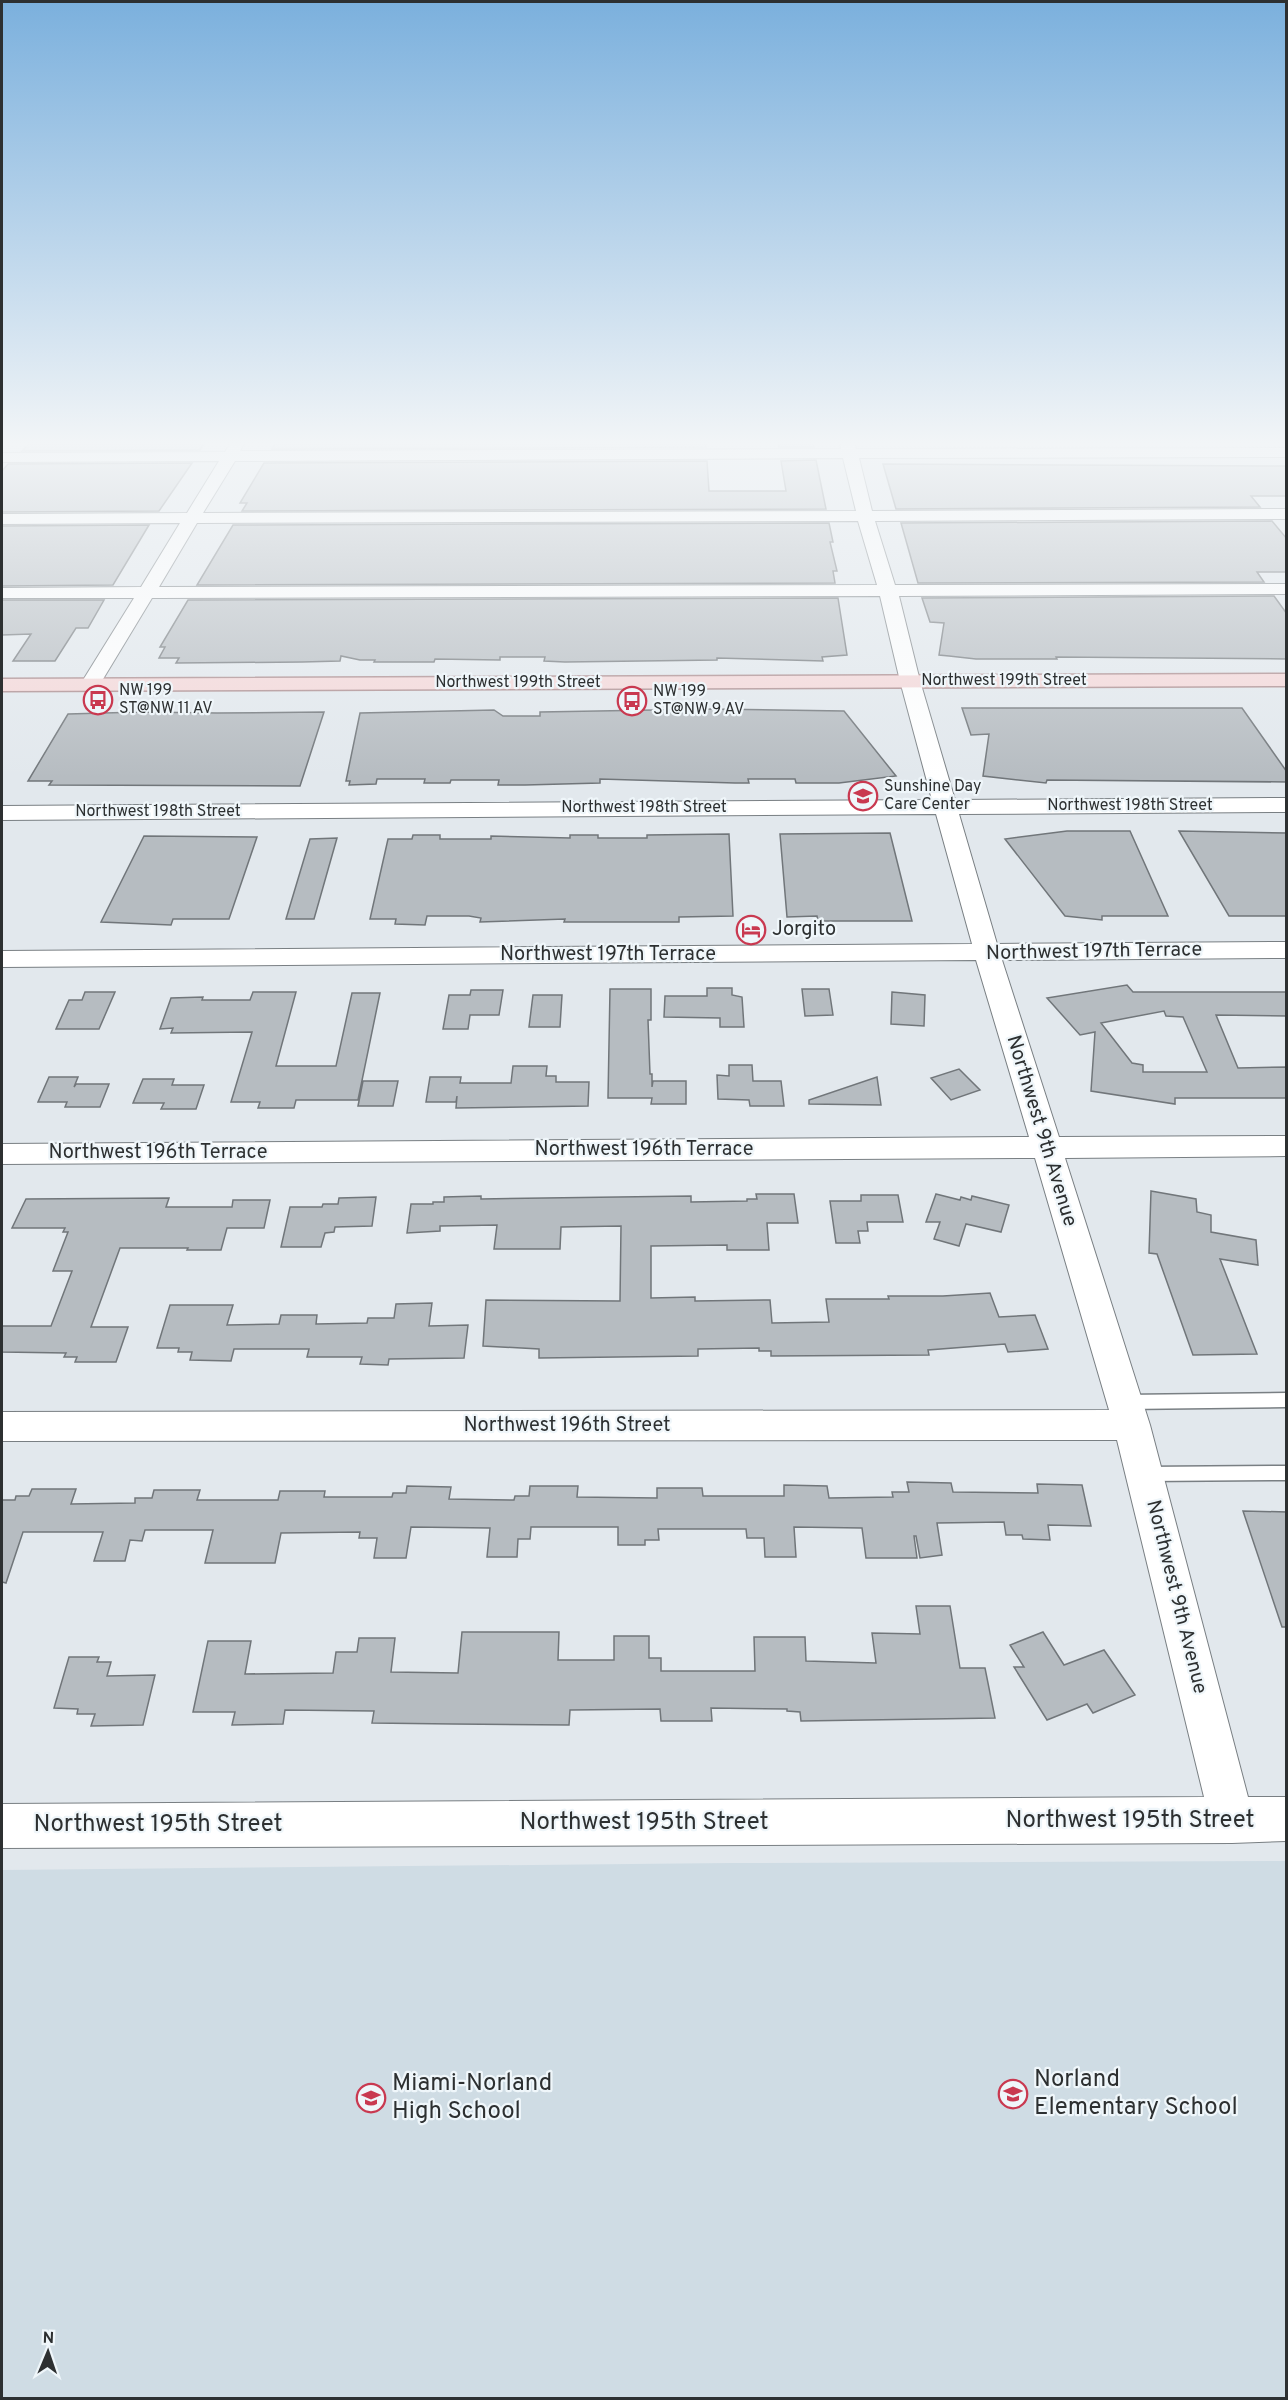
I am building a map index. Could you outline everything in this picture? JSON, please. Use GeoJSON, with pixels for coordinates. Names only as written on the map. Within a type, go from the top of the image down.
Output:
{"type":"FeatureCollection","features":[{"type":"Feature","properties":{"kind":"main road","name":"Northwest 199th Street"},"geometry":{"type":"LineString","coordinates":[[2,685],[1287,680]]}},
{"type":"Feature","properties":{"kind":"street"},"geometry":{"type":"LineString","coordinates":[[90,685],[169,554]]}},
{"type":"Feature","properties":{"kind":"street","name":"Northwest 9th Avenue"},"geometry":{"type":"LineString","coordinates":[[877,554],[910,681],[987,952],[1128,1413],[1232,1821]]}},
{"type":"Feature","properties":{"kind":"street"},"geometry":{"type":"LineString","coordinates":[[2,593],[1287,589]]}},
{"type":"Feature","properties":{"kind":"street","name":"Northwest 198th Street"},"geometry":{"type":"LineString","coordinates":[[2,813],[1287,805]]}},
{"type":"Feature","properties":{"kind":"street","name":"Northwest 197th Terrace"},"geometry":{"type":"LineString","coordinates":[[2,959],[1287,950]]}},
{"type":"Feature","properties":{"kind":"street","name":"Northwest 196th Terrace"},"geometry":{"type":"LineString","coordinates":[[2,1155],[1287,1146]]}},
{"type":"Feature","properties":{"kind":"street","name":"Northwest 196th Street"},"geometry":{"type":"LineString","coordinates":[[2,1427],[1128,1413]]}},
{"type":"Feature","properties":{"kind":"street","name":"Northwest 195th Street"},"geometry":{"type":"LineString","coordinates":[[2,1826],[1287,1819]]}},
{"type":"Feature","properties":{"kind":"lane"},"geometry":{"type":"LineString","coordinates":[[1128,1413],[1287,1400]]}},
{"type":"Feature","properties":{"kind":"lane"},"geometry":{"type":"LineString","coordinates":[[1145,1474],[1287,1473]]}},
{"type":"Feature","properties":{"kind":"shaded area"},"geometry":{"type":"Polygon","coordinates":[[[1286,1861],[1286,2398],[2,2398],[2,1870],[731,1863],[1286,1861]]]}},
{"type":"Feature","properties":{"kind":"building"},"geometry":{"type":"Polygon","coordinates":[[[2,554],[132,554],[113,585],[2,586],[2,554]]]}},
{"type":"Feature","properties":{"kind":"building"},"geometry":{"type":"Polygon","coordinates":[[[216,554],[833,554],[837,571],[833,571],[835,583],[197,585],[216,554]]]}},
{"type":"Feature","properties":{"kind":"building"},"geometry":{"type":"Polygon","coordinates":[[[910,554],[1287,554],[1287,572],[1257,572],[1264,582],[918,583],[910,554]]]}},
{"type":"Feature","properties":{"kind":"building"},"geometry":{"type":"Polygon","coordinates":[[[1274,596],[1287,614],[1287,659],[1056,657],[1057,659],[976,659],[939,655],[944,623],[930,622],[922,598],[1274,596]]]}},
{"type":"Feature","properties":{"kind":"building"},"geometry":{"type":"Polygon","coordinates":[[[838,598],[847,655],[822,657],[823,661],[717,658],[717,660],[565,662],[544,661],[545,657],[500,657],[500,660],[435,659],[434,662],[374,662],[375,660],[341,656],[340,661],[176,663],[179,658],[159,658],[165,647],[160,647],[188,600],[838,598]]]}},
{"type":"Feature","properties":{"kind":"building"},"geometry":{"type":"Polygon","coordinates":[[[2,600],[104,600],[88,628],[76,628],[55,661],[13,661],[31,634],[2,635],[2,600]]]}},
{"type":"Feature","properties":{"kind":"building"},"geometry":{"type":"Polygon","coordinates":[[[962,708],[1242,708],[1287,772],[1287,782],[1047,780],[1046,783],[983,776],[989,734],[971,735],[962,708]]]}},
{"type":"Feature","properties":{"kind":"building"},"geometry":{"type":"Polygon","coordinates":[[[712,709],[844,711],[896,776],[839,783],[796,783],[795,779],[748,779],[749,783],[735,783],[600,779],[600,783],[498,785],[499,780],[451,780],[450,783],[424,783],[425,779],[377,779],[376,784],[349,785],[350,781],[346,781],[360,713],[494,710],[503,716],[540,716],[540,712],[712,709]]]}},
{"type":"Feature","properties":{"kind":"building"},"geometry":{"type":"Polygon","coordinates":[[[324,712],[300,786],[49,785],[52,781],[28,781],[68,714],[324,712]]]}},
{"type":"Feature","properties":{"kind":"building"},"geometry":{"type":"Polygon","coordinates":[[[1067,831],[1130,831],[1168,916],[1102,916],[1102,920],[1065,916],[1005,839],[1067,831]]]}},
{"type":"Feature","properties":{"kind":"building"},"geometry":{"type":"Polygon","coordinates":[[[1179,831],[1287,833],[1287,916],[1229,916],[1179,831]]]}},
{"type":"Feature","properties":{"kind":"building"},"geometry":{"type":"Polygon","coordinates":[[[890,833],[912,921],[818,921],[817,916],[787,917],[780,834],[890,833]]]}},
{"type":"Feature","properties":{"kind":"building"},"geometry":{"type":"Polygon","coordinates":[[[729,834],[733,916],[679,917],[679,922],[564,922],[565,919],[480,922],[481,918],[469,916],[427,916],[425,925],[395,924],[396,919],[370,919],[388,839],[412,839],[413,835],[440,835],[440,839],[491,839],[491,836],[570,838],[570,835],[598,835],[598,838],[647,838],[647,835],[729,834]]]}},
{"type":"Feature","properties":{"kind":"building"},"geometry":{"type":"Polygon","coordinates":[[[144,836],[257,837],[229,919],[173,919],[171,925],[101,922],[144,836]]]}},
{"type":"Feature","properties":{"kind":"building"},"geometry":{"type":"Polygon","coordinates":[[[337,838],[314,919],[286,919],[310,839],[337,838]]]}},
{"type":"Feature","properties":{"kind":"building"},"geometry":{"type":"Polygon","coordinates":[[[1127,985],[1133,992],[1287,992],[1287,1016],[1216,1015],[1238,1068],[1287,1067],[1287,1098],[1175,1098],[1175,1104],[1091,1091],[1095,1032],[1080,1035],[1047,998],[1127,985]],[[1164,1011],[1101,1023],[1132,1063],[1143,1065],[1143,1072],[1207,1072],[1183,1017],[1166,1016],[1164,1011]]]}},
{"type":"Feature","properties":{"kind":"building"},"geometry":{"type":"Polygon","coordinates":[[[707,988],[732,988],[732,995],[742,997],[744,1027],[720,1027],[720,1018],[664,1017],[665,996],[707,996],[707,988]]]}},
{"type":"Feature","properties":{"kind":"building"},"geometry":{"type":"Polygon","coordinates":[[[610,989],[651,989],[651,1020],[648,1020],[652,1087],[653,1081],[686,1081],[686,1104],[651,1104],[652,1098],[608,1098],[610,989]]]}},
{"type":"Feature","properties":{"kind":"building"},"geometry":{"type":"Polygon","coordinates":[[[802,989],[829,989],[833,1015],[805,1016],[802,989]]]}},
{"type":"Feature","properties":{"kind":"building"},"geometry":{"type":"Polygon","coordinates":[[[471,990],[503,990],[499,1015],[470,1015],[468,1029],[443,1029],[449,995],[470,995],[471,990]]]}},
{"type":"Feature","properties":{"kind":"building"},"geometry":{"type":"Polygon","coordinates":[[[85,992],[115,992],[99,1029],[56,1029],[69,1000],[82,1000],[85,992]]]}},
{"type":"Feature","properties":{"kind":"building"},"geometry":{"type":"Polygon","coordinates":[[[253,992],[296,992],[276,1066],[336,1066],[352,993],[380,993],[358,1100],[296,1100],[294,1108],[258,1108],[260,1102],[231,1102],[252,1032],[171,1033],[173,1028],[160,1029],[171,998],[203,997],[202,1000],[250,1000],[253,992]]]}},
{"type":"Feature","properties":{"kind":"building"},"geometry":{"type":"Polygon","coordinates":[[[892,992],[925,995],[924,1026],[891,1024],[892,992]]]}},
{"type":"Feature","properties":{"kind":"building"},"geometry":{"type":"Polygon","coordinates":[[[533,995],[562,995],[560,1027],[529,1027],[533,995]]]}},
{"type":"Feature","properties":{"kind":"building"},"geometry":{"type":"Polygon","coordinates":[[[729,1065],[752,1065],[753,1081],[781,1081],[784,1106],[750,1106],[749,1100],[718,1099],[717,1075],[729,1076],[729,1065]]]}},
{"type":"Feature","properties":{"kind":"building"},"geometry":{"type":"Polygon","coordinates":[[[513,1066],[547,1066],[546,1076],[556,1076],[556,1082],[589,1082],[588,1106],[456,1108],[457,1096],[456,1102],[426,1102],[430,1077],[461,1077],[460,1083],[511,1083],[513,1066]]]}},
{"type":"Feature","properties":{"kind":"building"},"geometry":{"type":"Polygon","coordinates":[[[959,1069],[980,1090],[951,1100],[931,1078],[959,1069]]]}},
{"type":"Feature","properties":{"kind":"building"},"geometry":{"type":"Polygon","coordinates":[[[49,1077],[78,1077],[74,1087],[76,1084],[109,1084],[100,1107],[65,1107],[67,1102],[38,1102],[49,1077]]]}},
{"type":"Feature","properties":{"kind":"building"},"geometry":{"type":"Polygon","coordinates":[[[877,1077],[881,1105],[809,1104],[809,1100],[877,1077]]]}},
{"type":"Feature","properties":{"kind":"building"},"geometry":{"type":"Polygon","coordinates":[[[143,1079],[174,1079],[172,1085],[204,1085],[196,1109],[161,1109],[164,1103],[133,1103],[143,1079]]]}},
{"type":"Feature","properties":{"kind":"building"},"geometry":{"type":"Polygon","coordinates":[[[363,1081],[398,1081],[393,1106],[358,1106],[363,1081]]]}},
{"type":"Feature","properties":{"kind":"building"},"geometry":{"type":"Polygon","coordinates":[[[1151,1191],[1196,1199],[1197,1212],[1211,1215],[1211,1232],[1256,1240],[1258,1265],[1220,1259],[1257,1354],[1193,1355],[1157,1254],[1149,1253],[1151,1191]]]}},
{"type":"Feature","properties":{"kind":"building"},"geometry":{"type":"Polygon","coordinates":[[[756,1194],[794,1194],[798,1223],[767,1223],[769,1250],[727,1250],[727,1245],[651,1246],[651,1298],[695,1297],[695,1301],[770,1300],[772,1323],[829,1322],[826,1299],[889,1299],[888,1296],[990,1293],[999,1317],[1035,1315],[1048,1349],[1008,1352],[1005,1344],[928,1350],[929,1355],[771,1356],[771,1351],[759,1351],[759,1348],[698,1349],[698,1356],[539,1358],[539,1349],[483,1346],[486,1300],[620,1301],[621,1226],[561,1227],[560,1249],[494,1249],[497,1225],[440,1226],[440,1231],[407,1233],[411,1204],[444,1202],[444,1197],[481,1196],[481,1199],[691,1196],[691,1202],[747,1201],[747,1199],[757,1199],[756,1194]]]}},
{"type":"Feature","properties":{"kind":"building"},"geometry":{"type":"Polygon","coordinates":[[[936,1194],[960,1200],[961,1197],[971,1200],[972,1196],[1009,1205],[1001,1232],[966,1224],[959,1246],[934,1239],[940,1222],[926,1222],[936,1194]]]}},
{"type":"Feature","properties":{"kind":"building"},"geometry":{"type":"Polygon","coordinates":[[[861,1195],[898,1195],[903,1222],[867,1222],[868,1231],[858,1231],[860,1243],[836,1243],[830,1201],[861,1201],[861,1195]]]}},
{"type":"Feature","properties":{"kind":"building"},"geometry":{"type":"Polygon","coordinates":[[[376,1197],[372,1226],[335,1227],[334,1232],[325,1233],[321,1247],[281,1247],[290,1207],[322,1207],[323,1204],[338,1204],[339,1198],[376,1197]]]}},
{"type":"Feature","properties":{"kind":"building"},"geometry":{"type":"Polygon","coordinates":[[[169,1198],[166,1207],[232,1207],[233,1200],[270,1200],[264,1228],[227,1228],[221,1250],[120,1248],[91,1327],[128,1327],[116,1362],[75,1362],[77,1357],[64,1357],[66,1353],[2,1352],[2,1326],[51,1326],[72,1271],[53,1271],[68,1232],[63,1232],[65,1228],[12,1228],[26,1199],[169,1198]]]}},
{"type":"Feature","properties":{"kind":"building"},"geometry":{"type":"Polygon","coordinates":[[[432,1303],[429,1326],[468,1325],[464,1358],[389,1359],[388,1365],[360,1364],[362,1357],[307,1357],[309,1349],[234,1349],[231,1361],[190,1360],[192,1352],[178,1352],[179,1348],[157,1348],[170,1305],[233,1305],[227,1325],[279,1324],[281,1315],[317,1315],[316,1324],[367,1323],[368,1318],[394,1318],[396,1304],[432,1303]]]}},
{"type":"Feature","properties":{"kind":"building"},"geometry":{"type":"Polygon","coordinates":[[[907,1482],[951,1483],[953,1492],[1038,1493],[1037,1484],[1082,1485],[1091,1526],[1048,1525],[1050,1540],[1023,1539],[1022,1535],[1006,1535],[1004,1522],[937,1523],[942,1555],[920,1558],[916,1536],[914,1536],[917,1558],[866,1558],[862,1528],[794,1527],[796,1557],[765,1557],[764,1538],[747,1538],[746,1529],[658,1529],[659,1540],[645,1540],[645,1545],[618,1545],[618,1527],[531,1527],[530,1539],[518,1539],[517,1557],[487,1557],[490,1528],[411,1527],[406,1558],[374,1558],[377,1538],[359,1538],[360,1532],[281,1533],[275,1563],[205,1563],[213,1530],[145,1530],[142,1541],[130,1540],[125,1561],[94,1561],[103,1532],[23,1532],[6,1583],[2,1582],[2,1500],[15,1500],[16,1496],[29,1496],[32,1489],[76,1489],[71,1504],[135,1503],[135,1498],[152,1498],[154,1490],[200,1490],[197,1500],[278,1500],[280,1491],[325,1491],[324,1497],[392,1497],[393,1493],[406,1493],[407,1486],[451,1487],[449,1499],[514,1500],[515,1496],[529,1496],[530,1486],[578,1486],[577,1497],[657,1498],[657,1488],[702,1488],[703,1496],[784,1496],[784,1485],[827,1486],[829,1498],[893,1497],[892,1492],[909,1492],[907,1482]]]}},
{"type":"Feature","properties":{"kind":"building"},"geometry":{"type":"Polygon","coordinates":[[[1243,1511],[1287,1512],[1287,1627],[1282,1627],[1243,1511]]]}},
{"type":"Feature","properties":{"kind":"building"},"geometry":{"type":"Polygon","coordinates":[[[916,1606],[950,1606],[960,1668],[985,1668],[995,1718],[801,1721],[800,1712],[787,1711],[787,1709],[711,1708],[712,1721],[661,1721],[660,1709],[570,1710],[569,1725],[453,1724],[372,1723],[374,1711],[285,1710],[283,1724],[232,1725],[235,1712],[193,1712],[208,1641],[251,1641],[245,1674],[333,1673],[336,1652],[357,1652],[359,1638],[395,1638],[391,1672],[458,1673],[462,1632],[559,1632],[558,1660],[614,1660],[614,1636],[649,1636],[649,1658],[661,1658],[661,1671],[755,1671],[754,1637],[805,1637],[806,1661],[876,1663],[872,1633],[920,1634],[916,1606]]]}},
{"type":"Feature","properties":{"kind":"building"},"geometry":{"type":"Polygon","coordinates":[[[1043,1632],[1064,1665],[1104,1650],[1135,1695],[1093,1713],[1087,1704],[1047,1720],[1014,1667],[1024,1667],[1010,1645],[1043,1632]]]}},
{"type":"Feature","properties":{"kind":"building"},"geometry":{"type":"Polygon","coordinates":[[[69,1657],[99,1657],[97,1662],[111,1662],[107,1676],[155,1675],[143,1725],[91,1726],[95,1714],[77,1714],[78,1709],[54,1708],[69,1657]]]}},
{"type":"Feature","properties":{"kind":"place","name":"NW 199 ST@NW 11 AV"},"geometry":{"type":"Point","coordinates":[98,700]}},
{"type":"Feature","properties":{"kind":"place","name":"NW 199 ST@NW 9 AV"},"geometry":{"type":"Point","coordinates":[632,701]}},
{"type":"Feature","properties":{"kind":"place","name":"Sunshine Day Care Center"},"geometry":{"type":"Point","coordinates":[863,796]}},
{"type":"Feature","properties":{"kind":"place","name":"Jorgito"},"geometry":{"type":"Point","coordinates":[751,930]}},
{"type":"Feature","properties":{"kind":"place","name":"Norland Elementary School"},"geometry":{"type":"Point","coordinates":[1013,2094]}},
{"type":"Feature","properties":{"kind":"place","name":"Miami-Norland High School"},"geometry":{"type":"Point","coordinates":[371,2098]}}]}
